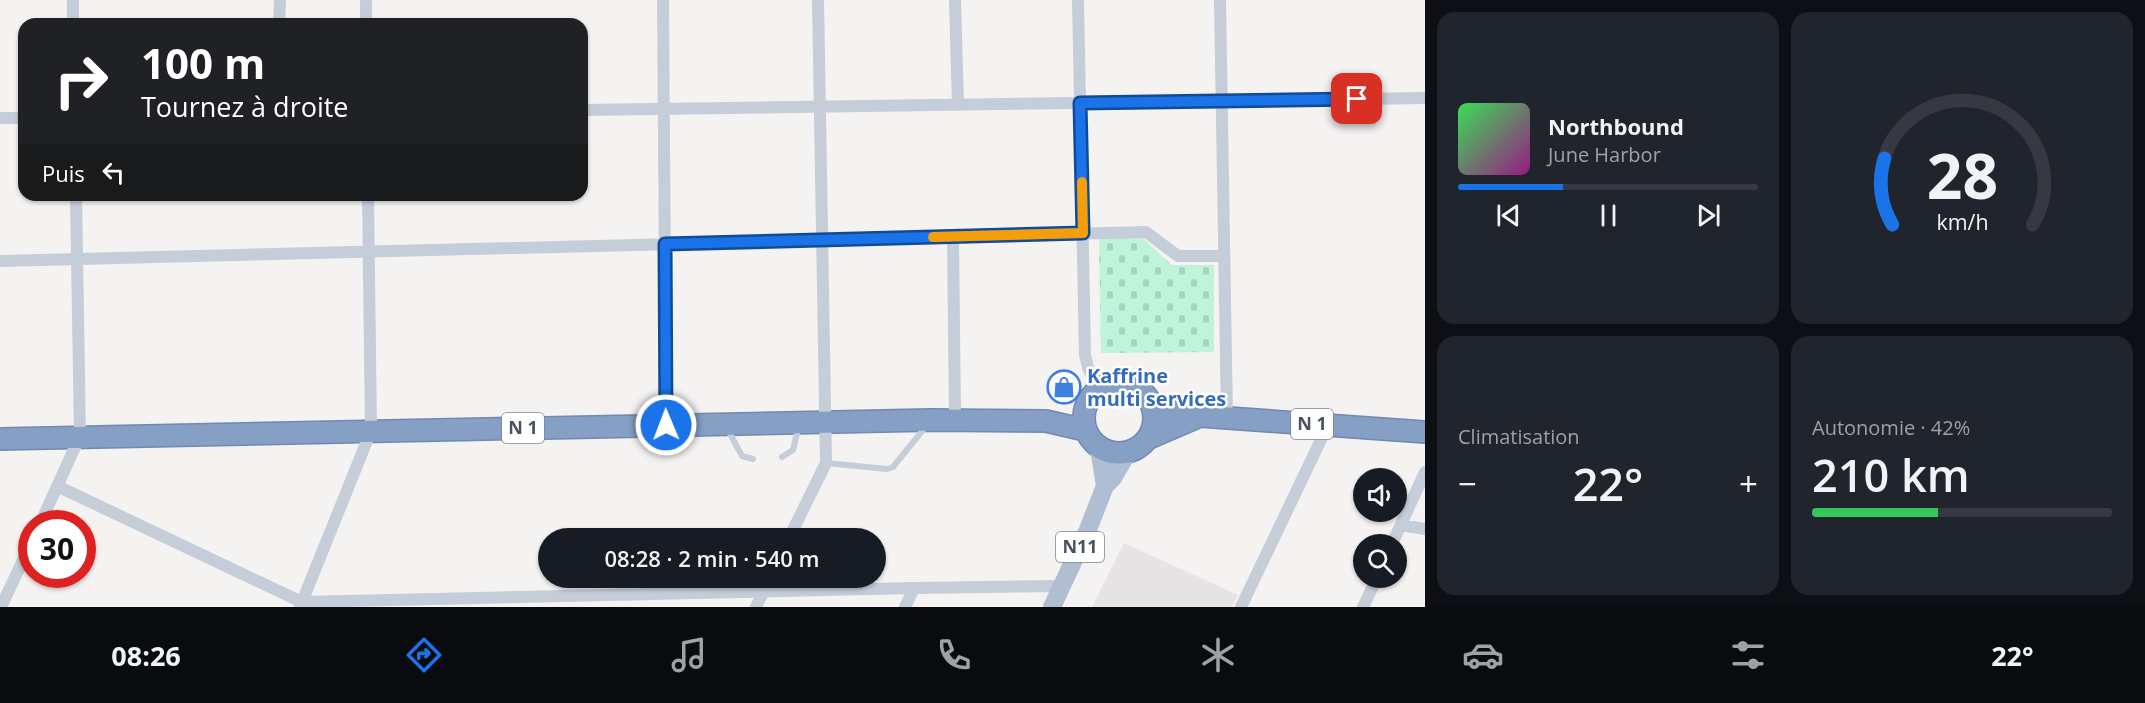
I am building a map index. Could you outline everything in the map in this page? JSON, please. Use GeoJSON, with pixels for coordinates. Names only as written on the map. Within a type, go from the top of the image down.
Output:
{"type":"FeatureCollection","features":[{"type":"Feature","properties":{"kind":"highway"},"geometry":{"type":"LineString","coordinates":[[1118,382],[1139,388],[1153,406],[1155,417],[1149,438],[1140,447],[1128,452],[1108,452],[1099,448],[1085,430],[1084,408],[1089,398],[1107,384],[1118,382]]}},
{"type":"Feature","properties":{"kind":"highway","name":"N 1"},"geometry":{"type":"LineString","coordinates":[[1153,406],[1200,416],[1425,432]]}},
{"type":"Feature","properties":{"kind":"highway","name":"N 1"},"geometry":{"type":"LineString","coordinates":[[1046,422],[1058,415],[1084,408]]}},
{"type":"Feature","properties":{"kind":"highway","name":"N 1"},"geometry":{"type":"LineString","coordinates":[[1149,438],[1200,416]]}},
{"type":"Feature","properties":{"kind":"highway","name":"N 1"},"geometry":{"type":"LineString","coordinates":[[0,439],[931,420],[1046,422],[1085,430]]}},
{"type":"Feature","properties":{"kind":"main road"},"geometry":{"type":"LineString","coordinates":[[1099,448],[1105,486]]}},
{"type":"Feature","properties":{"kind":"main road"},"geometry":{"type":"LineString","coordinates":[[1105,486],[1113,478],[1128,452]]}},
{"type":"Feature","properties":{"kind":"main road","name":"N11"},"geometry":{"type":"LineString","coordinates":[[1052,607],[1088,532],[1105,486]]}},
{"type":"Feature","properties":{"kind":"street"},"geometry":{"type":"LineString","coordinates":[[73,0],[74,18]]}},
{"type":"Feature","properties":{"kind":"street"},"geometry":{"type":"LineString","coordinates":[[279,18],[280,0]]}},
{"type":"Feature","properties":{"kind":"street"},"geometry":{"type":"LineString","coordinates":[[366,0],[366,18]]}},
{"type":"Feature","properties":{"kind":"street"},"geometry":{"type":"LineString","coordinates":[[663,0],[666,425]]}},
{"type":"Feature","properties":{"kind":"street"},"geometry":{"type":"LineString","coordinates":[[794,528],[826,463],[818,0]]}},
{"type":"Feature","properties":{"kind":"street"},"geometry":{"type":"LineString","coordinates":[[955,0],[958,105]]}},
{"type":"Feature","properties":{"kind":"street"},"geometry":{"type":"LineString","coordinates":[[1078,0],[1085,355],[1088,368],[1098,389]]}},
{"type":"Feature","properties":{"kind":"street"},"geometry":{"type":"LineString","coordinates":[[1220,0],[1227,418]]}},
{"type":"Feature","properties":{"kind":"street"},"geometry":{"type":"LineString","coordinates":[[588,110],[1425,98]]}},
{"type":"Feature","properties":{"kind":"street"},"geometry":{"type":"LineString","coordinates":[[0,118],[18,118]]}},
{"type":"Feature","properties":{"kind":"street"},"geometry":{"type":"LineString","coordinates":[[46,510],[80,436],[76,201]]}},
{"type":"Feature","properties":{"kind":"street"},"geometry":{"type":"LineString","coordinates":[[305,605],[371,431],[368,201]]}},
{"type":"Feature","properties":{"kind":"street"},"geometry":{"type":"LineString","coordinates":[[0,261],[1146,232],[1178,256],[1224,256]]}},
{"type":"Feature","properties":{"kind":"street"},"geometry":{"type":"LineString","coordinates":[[953,237],[955,420]]}},
{"type":"Feature","properties":{"kind":"street"},"geometry":{"type":"LineString","coordinates":[[1241,607],[1328,425]]}},
{"type":"Feature","properties":{"kind":"street"},"geometry":{"type":"LineString","coordinates":[[1397,534],[1425,472]]}},
{"type":"Feature","properties":{"kind":"street"},"geometry":{"type":"LineString","coordinates":[[57,486],[305,605],[601,595],[1062,586]]}},
{"type":"Feature","properties":{"kind":"street"},"geometry":{"type":"LineString","coordinates":[[1401,525],[1425,529]]}},
{"type":"Feature","properties":{"kind":"street"},"geometry":{"type":"LineString","coordinates":[[0,607],[18,570]]}},
{"type":"Feature","properties":{"kind":"street"},"geometry":{"type":"LineString","coordinates":[[756,607],[765,588]]}},
{"type":"Feature","properties":{"kind":"street"},"geometry":{"type":"LineString","coordinates":[[905,607],[914,588]]}},
{"type":"Feature","properties":{"kind":"street"},"geometry":{"type":"LineString","coordinates":[[1363,607],[1372,588]]}},
{"type":"Feature","properties":{"kind":"street"},"geometry":{"type":"LineString","coordinates":[[596,607],[601,595]]}},
{"type":"Feature","properties":{"kind":"lane"},"geometry":{"type":"LineString","coordinates":[[826,463],[887,469],[893,467],[931,420]]}},
{"type":"Feature","properties":{"kind":"lane"},"geometry":{"type":"LineString","coordinates":[[782,458],[793,450],[800,422]]}},
{"type":"Feature","properties":{"kind":"lane"},"geometry":{"type":"LineString","coordinates":[[726,424],[742,456],[753,459]]}},
{"type":"Feature","properties":{"kind":"shaded area"},"geometry":{"type":"Polygon","coordinates":[[[1124,543],[1238,595],[1232,607],[1092,607],[1124,543]]]}},
{"type":"Feature","properties":{"kind":"green space"},"geometry":{"type":"Polygon","coordinates":[[[1099,238],[1142,238],[1172,265],[1214,265],[1214,352],[1101,353],[1099,238]]]}},
{"type":"Feature","properties":{"kind":"slow traffic"},"geometry":{"type":"LineString","coordinates":[[933,237],[1083,233],[1082,182]]}},
{"type":"Feature","properties":{"kind":"place","name":"Kaffrine multi services"},"geometry":{"type":"Point","coordinates":[1064,387]}},
{"type":"Feature","properties":{"kind":"route"},"geometry":{"type":"LineString","coordinates":[[666,425],[665,244],[1083,233],[1080,103],[1357,99]]}}]}
